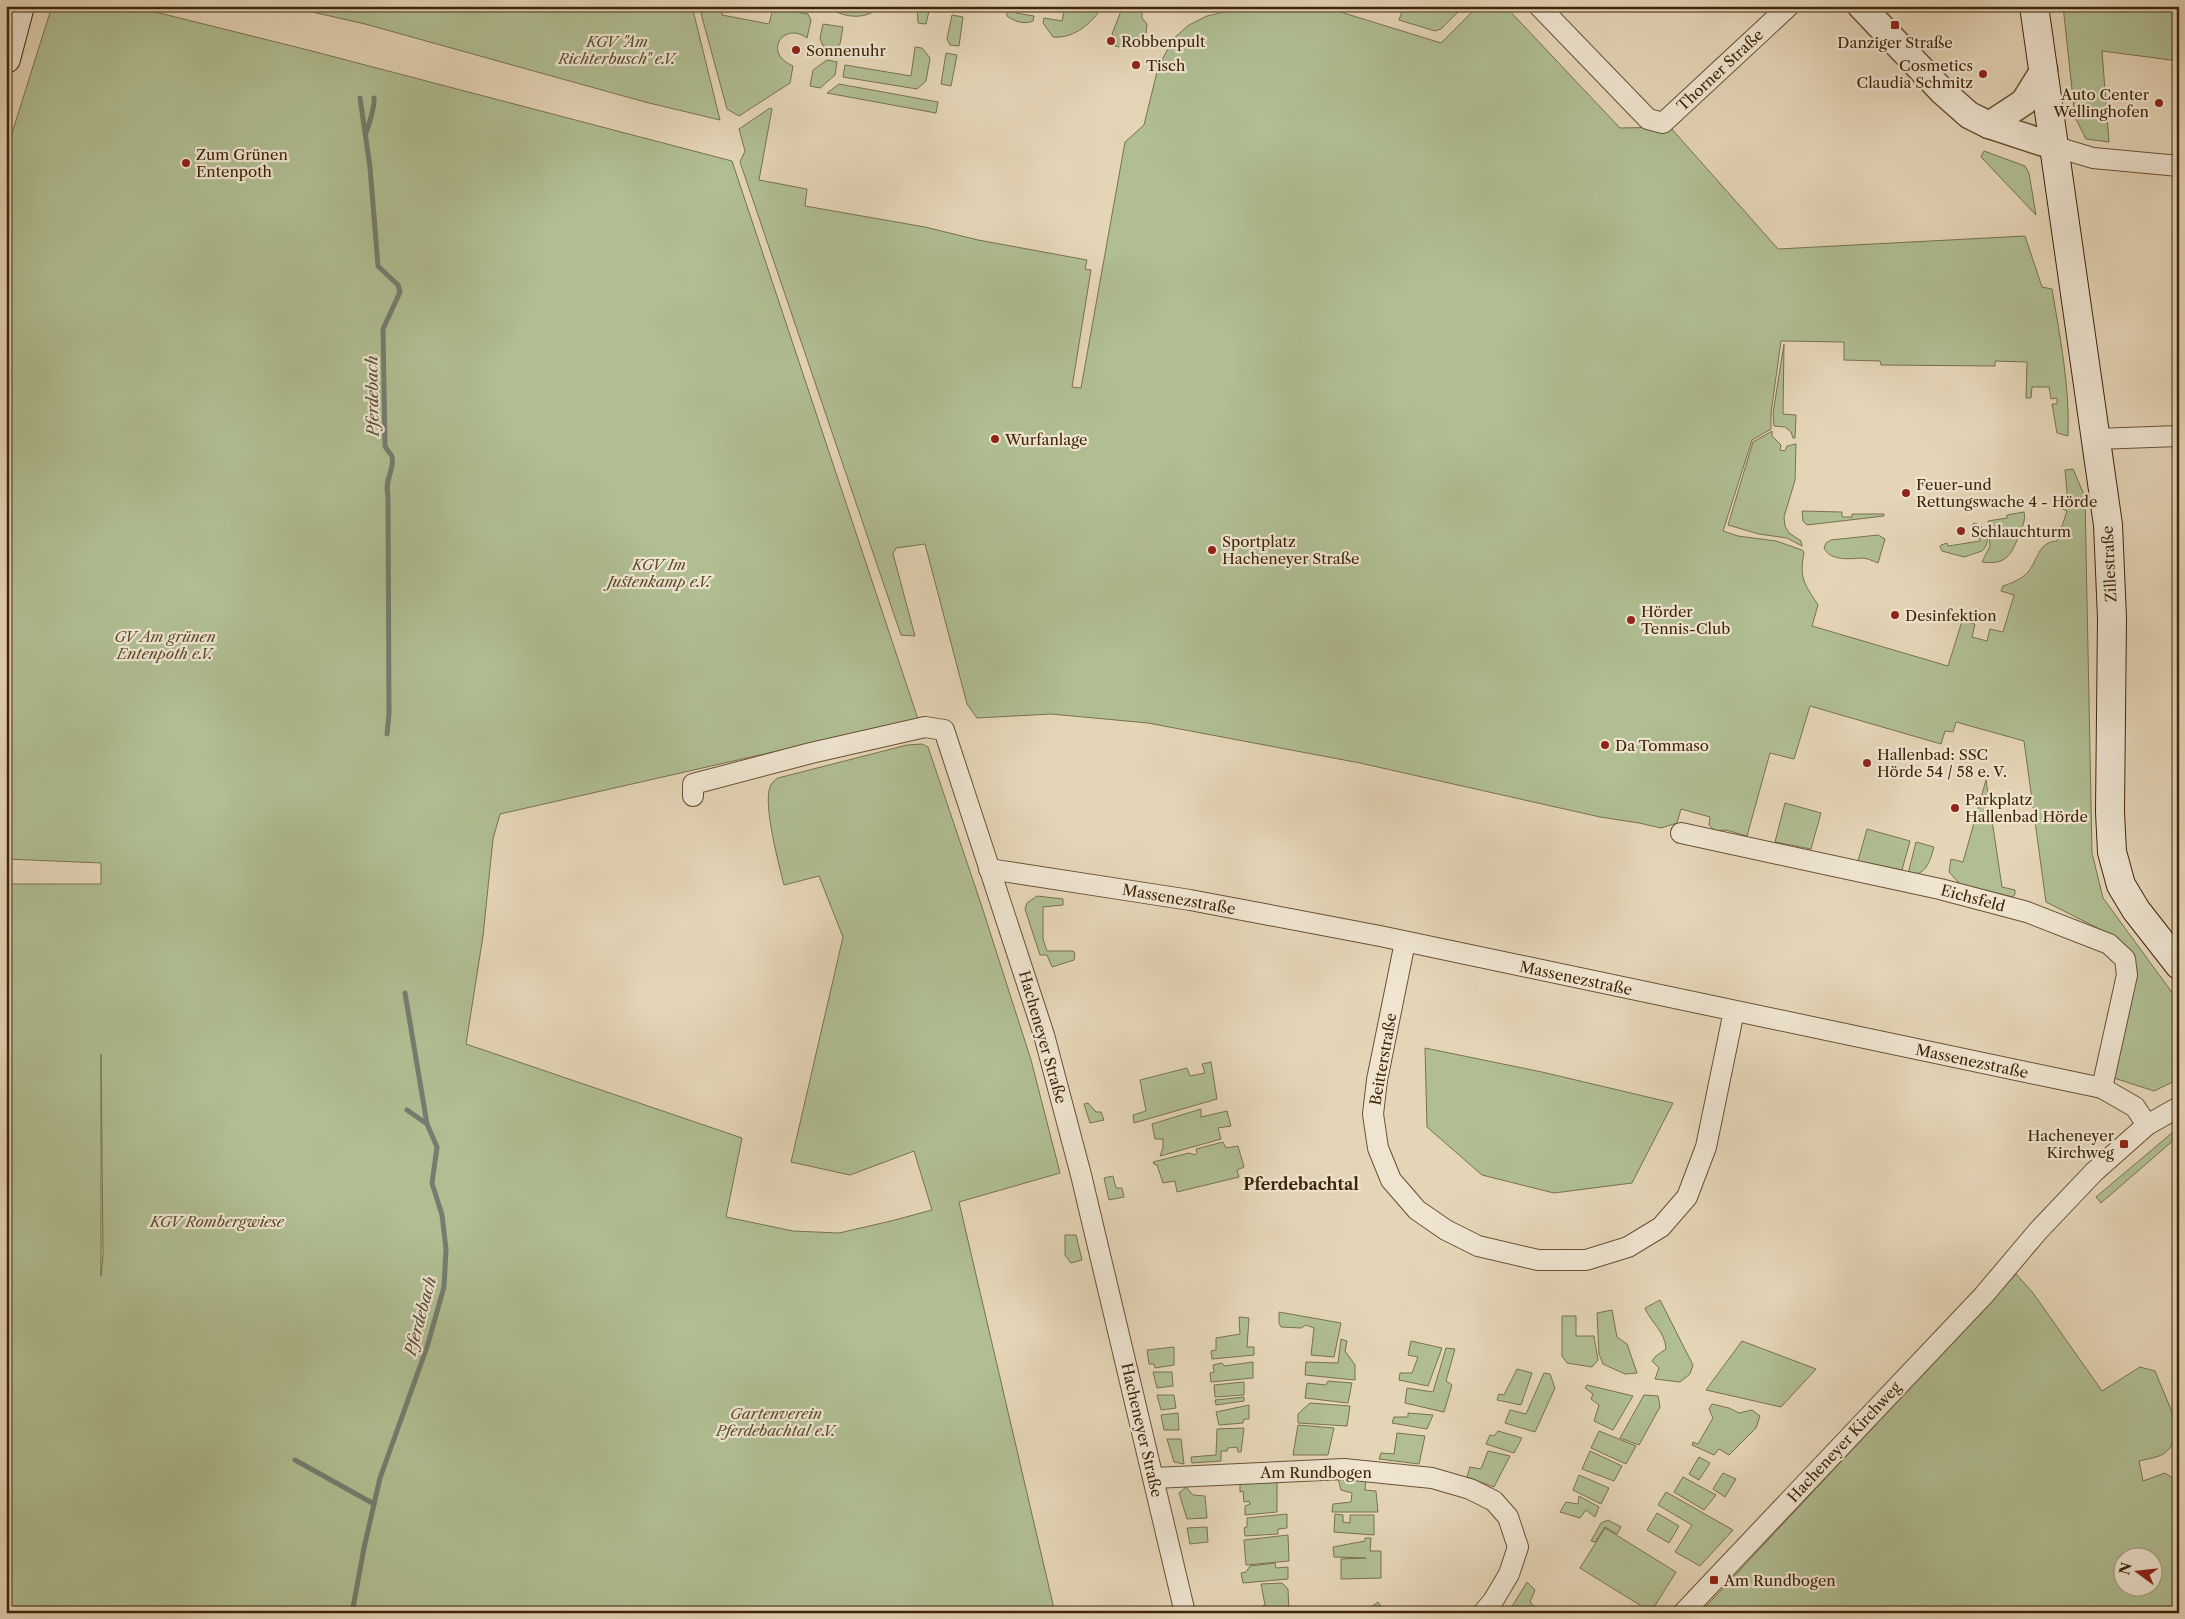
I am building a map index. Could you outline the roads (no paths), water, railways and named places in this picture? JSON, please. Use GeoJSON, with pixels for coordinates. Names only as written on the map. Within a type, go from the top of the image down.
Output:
{"type":"FeatureCollection","features":[{"type":"Feature","properties":{"kind":"main road"},"geometry":{"type":"LineString","coordinates":[[6,59],[20,6]]}},
{"type":"Feature","properties":{"kind":"main road","name":"Zillestraße"},"geometry":{"type":"LineString","coordinates":[[2034,6],[2108,525],[2112,618],[2110,802],[2112,852],[2121,885],[2136,910],[2179,965]]}},
{"type":"Feature","properties":{"kind":"street","name":"Thorner Straße"},"geometry":{"type":"LineString","coordinates":[[1539,6],[1648,119],[1663,123],[1789,6]]}},
{"type":"Feature","properties":{"kind":"street"},"geometry":{"type":"LineString","coordinates":[[1861,6],[1943,92],[1969,115],[1989,126],[2092,158],[2179,166]]}},
{"type":"Feature","properties":{"kind":"street"},"geometry":{"type":"LineString","coordinates":[[1989,126],[2024,102],[2044,70]]}},
{"type":"Feature","properties":{"kind":"street"},"geometry":{"type":"LineString","coordinates":[[2096,439],[2179,436]]}},
{"type":"Feature","properties":{"kind":"street","name":"Hacheneyer Straße"},"geometry":{"type":"LineString","coordinates":[[693,796],[693,784],[811,753],[925,727],[944,730],[1044,1035],[1066,1115],[1185,1613]]}},
{"type":"Feature","properties":{"kind":"street","name":"Eichsfeld"},"geometry":{"type":"LineString","coordinates":[[1681,833],[1949,891],[2028,912],[2109,944],[2125,959],[2127,975],[2102,1088]]}},
{"type":"Feature","properties":{"kind":"street","name":"Massenezstraße"},"geometry":{"type":"LineString","coordinates":[[989,869],[1190,900],[1405,942],[2102,1088],[2134,1107],[2147,1125]]}},
{"type":"Feature","properties":{"kind":"street","name":"Beitterstraße"},"geometry":{"type":"LineString","coordinates":[[1405,942],[1377,1080],[1373,1114],[1378,1148],[1391,1180],[1417,1210],[1446,1230],[1478,1246],[1538,1260],[1586,1260],[1628,1247],[1661,1227],[1688,1197],[1706,1147],[1734,1011]]}},
{"type":"Feature","properties":{"kind":"street","name":"Hacheneyer Kirchweg"},"geometry":{"type":"LineString","coordinates":[[1683,1613],[1984,1295],[2081,1186],[2124,1144],[2147,1125],[2179,1107]]}},
{"type":"Feature","properties":{"kind":"street","name":"Am Rundbogen"},"geometry":{"type":"LineString","coordinates":[[1154,1478],[1344,1469],[1432,1478],[1470,1489],[1494,1501],[1508,1517],[1518,1547],[1509,1574],[1493,1601],[1483,1613]]}},
{"type":"Feature","properties":{"kind":"water"},"geometry":{"type":"Polygon","coordinates":[[[306,1609],[347,1613],[301,1613],[306,1609]]]}},
{"type":"Feature","properties":{"kind":"waterway","name":"Pferdebach"},"geometry":{"type":"LineString","coordinates":[[360,98],[370,167],[378,266],[398,285],[400,292],[383,329],[385,446],[393,461],[387,484],[389,714],[387,734]]}},
{"type":"Feature","properties":{"kind":"waterway"},"geometry":{"type":"LineString","coordinates":[[366,133],[373,110],[374,98]]}},
{"type":"Feature","properties":{"kind":"waterway","name":"Pferdebach"},"geometry":{"type":"LineString","coordinates":[[352,1613],[380,1478],[427,1347],[444,1287],[446,1249],[442,1215],[432,1183],[437,1147],[427,1124],[405,993]]}},
{"type":"Feature","properties":{"kind":"waterway"},"geometry":{"type":"LineString","coordinates":[[407,1110],[427,1124]]}},
{"type":"Feature","properties":{"kind":"waterway"},"geometry":{"type":"LineString","coordinates":[[295,1460],[374,1504]]}},
{"type":"Feature","properties":{"kind":"place","name":"Danziger Straße"},"geometry":{"type":"Point","coordinates":[1895,25]}},
{"type":"Feature","properties":{"kind":"place","name":"Robbenpult"},"geometry":{"type":"Point","coordinates":[1111,41]}},
{"type":"Feature","properties":{"kind":"place","name":"Sonnenuhr"},"geometry":{"type":"Point","coordinates":[796,50]}},
{"type":"Feature","properties":{"kind":"place","name":"Tisch"},"geometry":{"type":"Point","coordinates":[1136,65]}},
{"type":"Feature","properties":{"kind":"place","name":"Cosmetics Claudia Schmitz"},"geometry":{"type":"Point","coordinates":[1983,74]}},
{"type":"Feature","properties":{"kind":"place","name":"Auto Center Wellinghofen"},"geometry":{"type":"Point","coordinates":[2159,103]}},
{"type":"Feature","properties":{"kind":"place","name":"Zum Grünen Entenpoth"},"geometry":{"type":"Point","coordinates":[186,163]}},
{"type":"Feature","properties":{"kind":"place","name":"Wurfanlage"},"geometry":{"type":"Point","coordinates":[995,439]}},
{"type":"Feature","properties":{"kind":"place","name":"Feuer-und Rettungswache 4 - Hörde"},"geometry":{"type":"Point","coordinates":[1906,493]}},
{"type":"Feature","properties":{"kind":"place","name":"Schlauchturm"},"geometry":{"type":"Point","coordinates":[1961,531]}},
{"type":"Feature","properties":{"kind":"place","name":"Sportplatz Hacheneyer Straße"},"geometry":{"type":"Point","coordinates":[1212,550]}},
{"type":"Feature","properties":{"kind":"place","name":"Desinfektion"},"geometry":{"type":"Point","coordinates":[1895,615]}},
{"type":"Feature","properties":{"kind":"place","name":"Hörder Tennis-Club"},"geometry":{"type":"Point","coordinates":[1631,620]}},
{"type":"Feature","properties":{"kind":"place","name":"Da Tommaso"},"geometry":{"type":"Point","coordinates":[1605,745]}},
{"type":"Feature","properties":{"kind":"place","name":"Hallenbad: SSC Hörde 54 / 58 e. V."},"geometry":{"type":"Point","coordinates":[1867,763]}},
{"type":"Feature","properties":{"kind":"place","name":"Parkplatz Hallenbad Hörde"},"geometry":{"type":"Point","coordinates":[1955,808]}},
{"type":"Feature","properties":{"kind":"place","name":"Hacheneyer Kirchweg"},"geometry":{"type":"Point","coordinates":[2124,1144]}},
{"type":"Feature","properties":{"kind":"place","name":"Am Rundbogen"},"geometry":{"type":"Point","coordinates":[1714,1580]}},
{"type":"Feature","properties":{"kind":"district","name":"Pferdebachtal"},"geometry":{"type":"Point","coordinates":[1301,1184]}},
{"type":"Feature","properties":{"kind":"park label","name":"KGV \"Am Richterbusch\" e.V."},"geometry":{"type":"Point","coordinates":[617,50]}},
{"type":"Feature","properties":{"kind":"park label","name":"KGV Im Justenkamp e.V."},"geometry":{"type":"Point","coordinates":[659,572]}},
{"type":"Feature","properties":{"kind":"park label","name":"GV Am grünen Entenpoth e.V."},"geometry":{"type":"Point","coordinates":[165,644]}},
{"type":"Feature","properties":{"kind":"park label","name":"KGV Rombergwiese"},"geometry":{"type":"Point","coordinates":[217,1221]}},
{"type":"Feature","properties":{"kind":"park label","name":"Gartenverein Pferdebachtal e.V."},"geometry":{"type":"Point","coordinates":[776,1422]}}]}
